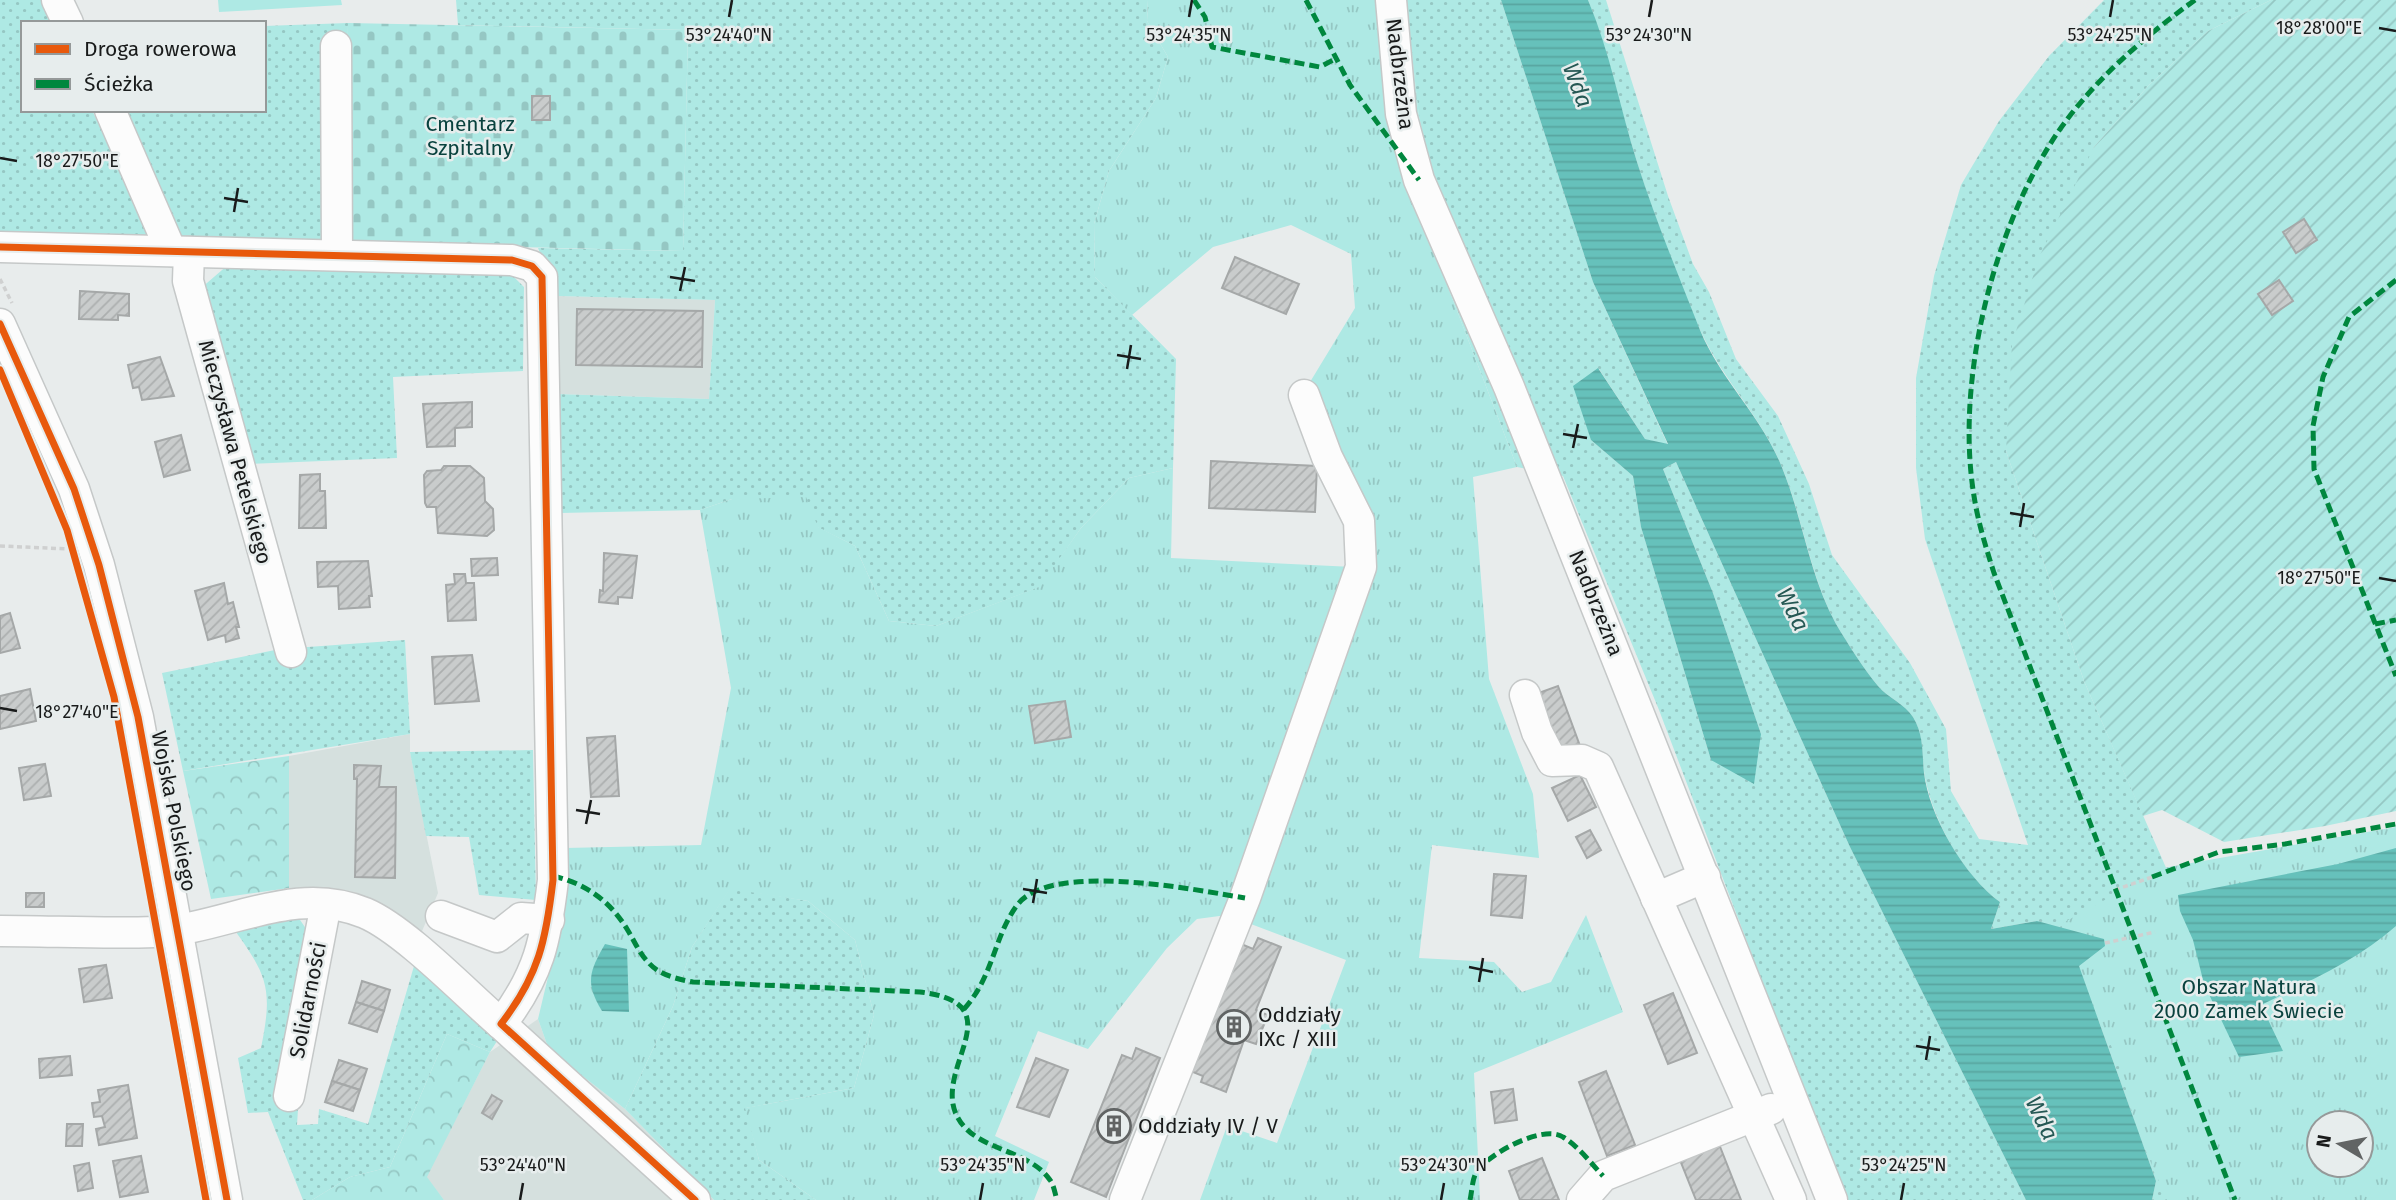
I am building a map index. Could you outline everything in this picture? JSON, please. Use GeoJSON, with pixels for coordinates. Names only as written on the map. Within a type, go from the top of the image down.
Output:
{"type":"FeatureCollection","features":[{"type":"Feature","properties":{"kind":"street"},"geometry":{"type":"LineString","coordinates":[[57,0],[67,21]]}},
{"type":"Feature","properties":{"kind":"street","name":"Nadbrzeżna"},"geometry":{"type":"LineString","coordinates":[[1391,0],[1401,114],[1419,180],[1509,387],[1832,1200]]}},
{"type":"Feature","properties":{"kind":"street"},"geometry":{"type":"LineString","coordinates":[[336,47],[337,254]]}},
{"type":"Feature","properties":{"kind":"street"},"geometry":{"type":"LineString","coordinates":[[111,112],[180,252]]}},
{"type":"Feature","properties":{"kind":"street"},"geometry":{"type":"LineString","coordinates":[[0,247],[512,260],[532,265],[542,277],[553,880],[549,920],[537,968],[521,998],[501,1024]]}},
{"type":"Feature","properties":{"kind":"street","name":"Mieczysława Petelskiego"},"geometry":{"type":"LineString","coordinates":[[180,252],[290,652]]}},
{"type":"Feature","properties":{"kind":"street","name":"Wojska Polskiego"},"geometry":{"type":"LineString","coordinates":[[3,334],[74,489],[99,565],[138,717],[227,1200]]}},
{"type":"Feature","properties":{"kind":"street"},"geometry":{"type":"LineString","coordinates":[[1125,1200],[1245,898],[1361,567],[1359,521],[1327,457],[1304,395]]}},
{"type":"Feature","properties":{"kind":"street"},"geometry":{"type":"LineString","coordinates":[[1525,695],[1537,732],[1552,761],[1582,760],[1598,767],[1791,1200]]}},
{"type":"Feature","properties":{"kind":"street"},"geometry":{"type":"LineString","coordinates":[[1656,898],[1705,877]]}},
{"type":"Feature","properties":{"kind":"street"},"geometry":{"type":"LineString","coordinates":[[0,931],[157,932],[284,905],[326,904],[366,913],[393,930],[501,1024],[695,1200]]}},
{"type":"Feature","properties":{"kind":"street","name":"Solidarności"},"geometry":{"type":"LineString","coordinates":[[289,1096],[326,904]]}},
{"type":"Feature","properties":{"kind":"street"},"geometry":{"type":"LineString","coordinates":[[441,916],[497,937],[521,918],[549,920]]}},
{"type":"Feature","properties":{"kind":"street"},"geometry":{"type":"LineString","coordinates":[[1581,1200],[1602,1176],[1792,1099]]}},
{"type":"Feature","properties":{"kind":"path"},"geometry":{"type":"LineString","coordinates":[[69,540],[76,561]]}},
{"type":"Feature","properties":{"kind":"path"},"geometry":{"type":"LineString","coordinates":[[0,546],[72,550]]}},
{"type":"Feature","properties":{"kind":"path"},"geometry":{"type":"LineString","coordinates":[[2115,890],[2152,877]]}},
{"type":"Feature","properties":{"kind":"path"},"geometry":{"type":"LineString","coordinates":[[2105,943],[2155,932]]}},
{"type":"Feature","properties":{"kind":"shaded area"},"geometry":{"type":"Polygon","coordinates":[[[557,296],[715,300],[709,399],[556,394],[557,296]]]}},
{"type":"Feature","properties":{"kind":"shaded area"},"geometry":{"type":"Polygon","coordinates":[[[410,734],[410,752],[438,893],[420,936],[376,905],[289,888],[289,756],[410,734]]]}},
{"type":"Feature","properties":{"kind":"shaded area"},"geometry":{"type":"Polygon","coordinates":[[[538,1019],[549,1050],[625,1109],[714,1200],[444,1200],[426,1177],[490,1052],[538,1019]]]}},
{"type":"Feature","properties":{"kind":"green space"},"geometry":{"type":"Polygon","coordinates":[[[0,0],[42,0],[51,21],[21,21],[21,112],[93,112],[153,241],[0,239],[0,0]]]}},
{"type":"Feature","properties":{"kind":"green space"},"geometry":{"type":"Polygon","coordinates":[[[218,0],[341,0],[342,5],[219,12],[218,0]]]}},
{"type":"Feature","properties":{"kind":"green space"},"geometry":{"type":"Polygon","coordinates":[[[456,0],[1148,0],[1147,21],[1168,57],[1156,98],[1109,171],[1094,224],[1095,277],[1176,359],[1173,468],[1129,478],[1081,528],[1040,587],[936,626],[889,621],[855,546],[817,527],[732,499],[700,510],[560,513],[556,394],[709,399],[715,300],[557,296],[538,248],[683,251],[688,30],[458,25],[456,0]]]}},
{"type":"Feature","properties":{"kind":"green space"},"geometry":{"type":"Polygon","coordinates":[[[1148,0],[1406,0],[1419,117],[1440,203],[1426,230],[1517,467],[1473,477],[1489,679],[1533,794],[1539,858],[1432,845],[1419,958],[1494,962],[1522,992],[1551,982],[1586,915],[1623,1012],[1474,1073],[1480,1200],[1200,1200],[1227,1126],[1277,1143],[1346,960],[1227,915],[1197,919],[1167,948],[1088,1049],[1038,1031],[995,1136],[1049,1162],[1034,1200],[816,1200],[759,1160],[745,1108],[854,1088],[874,1015],[855,940],[808,901],[730,889],[692,947],[673,1006],[625,1109],[549,1050],[538,1019],[563,914],[565,848],[701,845],[731,688],[700,510],[732,499],[806,497],[818,527],[855,546],[889,621],[936,626],[1039,587],[1081,528],[1129,478],[1173,468],[1171,558],[1374,568],[1307,387],[1355,308],[1351,254],[1291,225],[1213,247],[1132,315],[1095,277],[1094,224],[1109,171],[1156,98],[1168,57],[1147,21],[1148,0]]]}},
{"type":"Feature","properties":{"kind":"green space"},"geometry":{"type":"Polygon","coordinates":[[[1406,0],[1501,0],[1593,282],[1668,445],[1645,439],[1599,369],[1591,440],[1633,476],[1641,527],[1711,760],[1761,734],[1713,593],[1663,469],[1676,462],[1850,847],[2026,1200],[1845,1200],[1659,710],[1563,476],[1517,467],[1426,230],[1440,203],[1419,117],[1406,0]]]}},
{"type":"Feature","properties":{"kind":"green space"},"geometry":{"type":"Polygon","coordinates":[[[1588,0],[1606,0],[1668,196],[1693,264],[1709,292],[1736,359],[1778,416],[1809,484],[1832,555],[1910,663],[1946,729],[1951,791],[1979,839],[2028,845],[1925,539],[1916,468],[1916,378],[1934,276],[1961,185],[1999,121],[2049,56],[2104,0],[2271,0],[2208,31],[2148,86],[2094,147],[2006,451],[2084,681],[2178,895],[2321,975],[2366,1109],[2305,1109],[2305,1179],[2375,1179],[2375,1137],[2396,1200],[2152,1200],[2156,1181],[2079,966],[2037,921],[1991,929],[2000,902],[1962,863],[1935,812],[1925,778],[1921,740],[1913,717],[1872,679],[1836,624],[1819,585],[1781,465],[1764,431],[1711,351],[1675,271],[1637,162],[1588,0]]]}},
{"type":"Feature","properties":{"kind":"green space"},"geometry":{"type":"Polygon","coordinates":[[[2271,0],[2396,0],[2396,811],[2325,826],[2224,842],[2162,810],[2143,816],[2084,681],[2006,451],[2012,344],[2039,257],[2094,147],[2148,86],[2208,31],[2271,0]]]}},
{"type":"Feature","properties":{"kind":"green space"},"geometry":{"type":"Polygon","coordinates":[[[348,23],[345,243],[182,238],[125,112],[266,112],[266,26],[348,23]]]}},
{"type":"Feature","properties":{"kind":"green space","name":"Cmentarz Szpitalny"},"geometry":{"type":"Polygon","coordinates":[[[348,23],[688,30],[683,251],[345,243],[348,23]]]}},
{"type":"Feature","properties":{"kind":"green space"},"geometry":{"type":"Polygon","coordinates":[[[229,264],[509,272],[524,287],[523,371],[393,377],[397,458],[250,464],[200,289],[229,264]]]}},
{"type":"Feature","properties":{"kind":"green space"},"geometry":{"type":"Polygon","coordinates":[[[405,640],[410,734],[183,771],[162,673],[280,649],[405,640]]]}},
{"type":"Feature","properties":{"kind":"green space"},"geometry":{"type":"Polygon","coordinates":[[[533,750],[536,900],[479,895],[469,837],[426,836],[410,752],[533,750]]]}},
{"type":"Feature","properties":{"kind":"green space"},"geometry":{"type":"Polygon","coordinates":[[[289,756],[289,888],[211,899],[183,771],[289,756]]]}},
{"type":"Feature","properties":{"kind":"green space","name":"Obszar Natura 2000 Zamek Świecie"},"geometry":{"type":"Polygon","coordinates":[[[2396,827],[2396,1200],[2167,1200],[2136,1128],[2122,1073],[2106,1033],[2080,988],[2061,924],[2163,868],[2396,827]]]}},
{"type":"Feature","properties":{"kind":"green space"},"geometry":{"type":"Polygon","coordinates":[[[730,888],[808,901],[855,940],[874,1015],[854,1088],[746,1108],[759,1160],[816,1200],[714,1200],[625,1109],[673,1006],[692,947],[730,888]]]}},
{"type":"Feature","properties":{"kind":"green space"},"geometry":{"type":"Polygon","coordinates":[[[298,917],[309,933],[297,1125],[318,1124],[319,1109],[368,1124],[414,966],[499,1038],[490,1052],[447,1034],[390,1167],[350,1177],[312,1200],[303,1200],[268,1112],[248,1113],[238,1058],[261,1048],[267,997],[265,984],[254,959],[233,928],[298,917]]]}},
{"type":"Feature","properties":{"kind":"green space"},"geometry":{"type":"Polygon","coordinates":[[[447,1034],[490,1052],[427,1177],[444,1200],[312,1200],[350,1177],[390,1167],[447,1034]]]}},
{"type":"Feature","properties":{"kind":"water","name":"Wda"},"geometry":{"type":"Polygon","coordinates":[[[1501,0],[1588,0],[1603,40],[1644,183],[1700,330],[1718,365],[1773,447],[1789,485],[1819,586],[1836,624],[1878,686],[1905,708],[1917,724],[1927,790],[1941,826],[1962,862],[2000,902],[1991,929],[2037,921],[2104,939],[2105,946],[2079,966],[2156,1181],[2152,1200],[2026,1200],[1850,847],[1676,462],[1663,469],[1713,593],[1761,734],[1754,784],[1711,760],[1641,527],[1633,476],[1591,440],[1573,386],[1598,368],[1645,439],[1668,444],[1593,282],[1501,0]]]}},
{"type":"Feature","properties":{"kind":"water"},"geometry":{"type":"Polygon","coordinates":[[[2396,848],[2396,926],[2349,960],[2261,1005],[2283,1051],[2239,1057],[2204,984],[2193,940],[2180,911],[2178,895],[2338,864],[2396,848]]]}},
{"type":"Feature","properties":{"kind":"water"},"geometry":{"type":"Polygon","coordinates":[[[605,944],[627,949],[629,1012],[602,1011],[593,993],[591,978],[595,962],[605,944]]]}},
{"type":"Feature","properties":{"kind":"building"},"geometry":{"type":"Polygon","coordinates":[[[532,96],[550,96],[550,120],[532,120],[532,96]]]}},
{"type":"Feature","properties":{"kind":"building"},"geometry":{"type":"Polygon","coordinates":[[[2304,219],[2317,240],[2296,253],[2283,232],[2304,219]]]}},
{"type":"Feature","properties":{"kind":"building"},"geometry":{"type":"Polygon","coordinates":[[[1235,257],[1299,284],[1286,314],[1222,288],[1235,257]]]}},
{"type":"Feature","properties":{"kind":"building"},"geometry":{"type":"Polygon","coordinates":[[[2279,280],[2293,301],[2272,315],[2258,294],[2279,280]]]}},
{"type":"Feature","properties":{"kind":"building"},"geometry":{"type":"Polygon","coordinates":[[[80,291],[129,294],[129,316],[118,315],[118,320],[79,319],[80,291]]]}},
{"type":"Feature","properties":{"kind":"building"},"geometry":{"type":"Polygon","coordinates":[[[577,309],[703,311],[702,367],[576,365],[577,309]]]}},
{"type":"Feature","properties":{"kind":"building"},"geometry":{"type":"Polygon","coordinates":[[[160,357],[174,396],[142,400],[139,387],[133,388],[128,365],[160,357]]]}},
{"type":"Feature","properties":{"kind":"building"},"geometry":{"type":"Polygon","coordinates":[[[472,402],[472,427],[455,428],[455,446],[427,447],[423,404],[472,402]]]}},
{"type":"Feature","properties":{"kind":"building"},"geometry":{"type":"Polygon","coordinates":[[[181,435],[190,470],[164,477],[155,442],[181,435]]]}},
{"type":"Feature","properties":{"kind":"building"},"geometry":{"type":"Polygon","coordinates":[[[1211,461],[1317,466],[1315,512],[1209,508],[1211,461]]]}},
{"type":"Feature","properties":{"kind":"building"},"geometry":{"type":"Polygon","coordinates":[[[444,466],[470,466],[484,478],[485,501],[493,509],[494,530],[487,536],[438,533],[436,507],[427,507],[425,503],[424,475],[427,471],[441,470],[444,466]]]}},
{"type":"Feature","properties":{"kind":"building"},"geometry":{"type":"Polygon","coordinates":[[[320,474],[320,491],[325,491],[326,528],[299,528],[300,475],[320,474]]]}},
{"type":"Feature","properties":{"kind":"building"},"geometry":{"type":"Polygon","coordinates":[[[604,553],[637,556],[632,598],[618,597],[618,604],[599,602],[600,590],[603,591],[604,553]]]}},
{"type":"Feature","properties":{"kind":"building"},"geometry":{"type":"Polygon","coordinates":[[[497,558],[498,575],[472,576],[471,559],[497,558]]]}},
{"type":"Feature","properties":{"kind":"building"},"geometry":{"type":"Polygon","coordinates":[[[368,561],[372,596],[369,596],[370,607],[339,609],[338,586],[318,587],[317,562],[368,561]]]}},
{"type":"Feature","properties":{"kind":"building"},"geometry":{"type":"Polygon","coordinates":[[[454,574],[465,574],[466,583],[474,583],[476,620],[448,621],[446,585],[455,584],[454,574]]]}},
{"type":"Feature","properties":{"kind":"building"},"geometry":{"type":"Polygon","coordinates":[[[224,583],[228,604],[233,602],[239,638],[226,642],[225,635],[208,640],[195,591],[224,583]]]}},
{"type":"Feature","properties":{"kind":"building"},"geometry":{"type":"Polygon","coordinates":[[[10,613],[20,648],[0,653],[0,616],[10,613]]]}},
{"type":"Feature","properties":{"kind":"building"},"geometry":{"type":"Polygon","coordinates":[[[472,655],[479,701],[435,704],[432,657],[472,655]]]}},
{"type":"Feature","properties":{"kind":"building"},"geometry":{"type":"Polygon","coordinates":[[[1558,686],[1580,746],[1552,756],[1530,696],[1558,686]]]}},
{"type":"Feature","properties":{"kind":"building"},"geometry":{"type":"Polygon","coordinates":[[[30,689],[36,721],[0,729],[0,696],[30,689]]]}},
{"type":"Feature","properties":{"kind":"building"},"geometry":{"type":"Polygon","coordinates":[[[1065,701],[1071,737],[1035,743],[1029,706],[1065,701]]]}},
{"type":"Feature","properties":{"kind":"building"},"geometry":{"type":"Polygon","coordinates":[[[615,736],[619,796],[591,797],[587,738],[615,736]]]}},
{"type":"Feature","properties":{"kind":"building"},"geometry":{"type":"Polygon","coordinates":[[[45,764],[51,796],[24,800],[19,768],[45,764]]]}},
{"type":"Feature","properties":{"kind":"building"},"geometry":{"type":"Polygon","coordinates":[[[354,765],[381,766],[379,787],[396,787],[395,878],[355,877],[357,779],[354,779],[354,765]]]}},
{"type":"Feature","properties":{"kind":"building"},"geometry":{"type":"Polygon","coordinates":[[[1580,775],[1596,807],[1568,821],[1552,788],[1580,775]]]}},
{"type":"Feature","properties":{"kind":"building"},"geometry":{"type":"Polygon","coordinates":[[[1590,830],[1601,850],[1587,858],[1576,837],[1590,830]]]}},
{"type":"Feature","properties":{"kind":"building"},"geometry":{"type":"Polygon","coordinates":[[[1494,874],[1526,876],[1522,918],[1491,915],[1494,874]]]}},
{"type":"Feature","properties":{"kind":"building"},"geometry":{"type":"Polygon","coordinates":[[[26,893],[44,893],[44,907],[26,907],[26,893]]]}},
{"type":"Feature","properties":{"kind":"building","name":"Oddziały IXc / XIII"},"geometry":{"type":"Polygon","coordinates":[[[1258,938],[1281,947],[1256,1010],[1268,1015],[1256,1044],[1244,1040],[1226,1092],[1201,1082],[1203,1076],[1188,1070],[1239,943],[1253,949],[1258,938]]]}},
{"type":"Feature","properties":{"kind":"building"},"geometry":{"type":"Polygon","coordinates":[[[106,965],[112,998],[84,1002],[79,969],[106,965]]]}},
{"type":"Feature","properties":{"kind":"building"},"geometry":{"type":"Polygon","coordinates":[[[362,981],[390,990],[384,1011],[356,1002],[362,981]]]}},
{"type":"Feature","properties":{"kind":"building"},"geometry":{"type":"Polygon","coordinates":[[[1673,993],[1697,1053],[1668,1064],[1644,1005],[1673,993]]]}},
{"type":"Feature","properties":{"kind":"building"},"geometry":{"type":"Polygon","coordinates":[[[356,1002],[384,1011],[377,1032],[349,1023],[356,1002]]]}},
{"type":"Feature","properties":{"kind":"building","name":"Oddziały IV / V"},"geometry":{"type":"Polygon","coordinates":[[[1136,1048],[1160,1058],[1106,1197],[1071,1182],[1122,1055],[1132,1059],[1136,1048]]]}},
{"type":"Feature","properties":{"kind":"building"},"geometry":{"type":"Polygon","coordinates":[[[70,1056],[72,1075],[40,1078],[39,1059],[70,1056]]]}},
{"type":"Feature","properties":{"kind":"building"},"geometry":{"type":"Polygon","coordinates":[[[1036,1058],[1068,1070],[1049,1117],[1017,1107],[1036,1058]]]}},
{"type":"Feature","properties":{"kind":"building"},"geometry":{"type":"Polygon","coordinates":[[[339,1060],[367,1069],[360,1090],[332,1081],[339,1060]]]}},
{"type":"Feature","properties":{"kind":"building"},"geometry":{"type":"Polygon","coordinates":[[[1606,1071],[1635,1145],[1607,1156],[1579,1082],[1606,1071]]]}},
{"type":"Feature","properties":{"kind":"building"},"geometry":{"type":"Polygon","coordinates":[[[332,1081],[360,1090],[353,1111],[325,1102],[332,1081]]]}},
{"type":"Feature","properties":{"kind":"building"},"geometry":{"type":"Polygon","coordinates":[[[128,1085],[137,1138],[99,1145],[96,1129],[105,1127],[102,1116],[94,1117],[92,1103],[100,1102],[98,1090],[128,1085]]]}},
{"type":"Feature","properties":{"kind":"building"},"geometry":{"type":"Polygon","coordinates":[[[1513,1089],[1517,1120],[1495,1123],[1491,1092],[1513,1089]]]}},
{"type":"Feature","properties":{"kind":"building"},"geometry":{"type":"Polygon","coordinates":[[[492,1095],[502,1101],[492,1119],[482,1113],[492,1095]]]}},
{"type":"Feature","properties":{"kind":"building"},"geometry":{"type":"Polygon","coordinates":[[[67,1124],[83,1124],[82,1146],[66,1146],[67,1124]]]}},
{"type":"Feature","properties":{"kind":"building"},"geometry":{"type":"Polygon","coordinates":[[[1719,1144],[1741,1200],[1696,1200],[1680,1160],[1719,1144]]]}},
{"type":"Feature","properties":{"kind":"building"},"geometry":{"type":"Polygon","coordinates":[[[141,1156],[148,1192],[120,1197],[113,1161],[141,1156]]]}},
{"type":"Feature","properties":{"kind":"building"},"geometry":{"type":"Polygon","coordinates":[[[1542,1158],[1559,1200],[1520,1200],[1509,1171],[1542,1158]]]}},
{"type":"Feature","properties":{"kind":"building"},"geometry":{"type":"Polygon","coordinates":[[[89,1163],[93,1188],[78,1191],[74,1166],[89,1163]]]}},
{"type":"Feature","properties":{"kind":"marked path"},"geometry":{"type":"LineString","coordinates":[[1194,0],[1205,17],[1212,47],[1320,67],[1335,59]]}},
{"type":"Feature","properties":{"kind":"marked path"},"geometry":{"type":"LineString","coordinates":[[1306,0],[1350,85],[1419,180]]}},
{"type":"Feature","properties":{"kind":"marked path"},"geometry":{"type":"LineString","coordinates":[[2195,0],[2139,44],[2087,95],[2058,132],[2035,170],[2015,213],[1984,307],[1975,356],[1969,451],[1976,506],[1994,573],[2235,1200]]}},
{"type":"Feature","properties":{"kind":"marked path"},"geometry":{"type":"LineString","coordinates":[[2396,280],[2349,317],[2323,377],[2313,426],[2314,469],[2396,676]]}},
{"type":"Feature","properties":{"kind":"marked path"},"geometry":{"type":"LineString","coordinates":[[2375,624],[2396,620]]}},
{"type":"Feature","properties":{"kind":"marked path"},"geometry":{"type":"LineString","coordinates":[[2152,877],[2219,852],[2285,844],[2396,824]]}},
{"type":"Feature","properties":{"kind":"marked path"},"geometry":{"type":"LineString","coordinates":[[553,876],[576,883],[605,902],[620,919],[648,962],[657,970],[675,978],[693,982],[920,992],[949,999],[963,1010],[968,1024],[954,1079],[952,1099],[958,1118],[966,1129],[977,1137],[1041,1170],[1051,1182],[1057,1200]]}},
{"type":"Feature","properties":{"kind":"marked path"},"geometry":{"type":"LineString","coordinates":[[964,1009],[982,983],[1010,916],[1018,904],[1036,891],[1061,884],[1126,882],[1245,898]]}},
{"type":"Feature","properties":{"kind":"marked path"},"geometry":{"type":"LineString","coordinates":[[1470,1200],[1476,1173],[1482,1165],[1516,1143],[1543,1134],[1554,1134],[1569,1141],[1603,1176]]}},
{"type":"Feature","properties":{"kind":"cycle path"},"geometry":{"type":"LineString","coordinates":[[0,247],[512,260],[532,266],[542,277],[553,880],[539,956],[524,989],[501,1024],[695,1200]]}},
{"type":"Feature","properties":{"kind":"cycle path"},"geometry":{"type":"LineString","coordinates":[[0,324],[74,489],[99,565],[138,717],[227,1200]]}},
{"type":"Feature","properties":{"kind":"cycle path"},"geometry":{"type":"LineString","coordinates":[[0,370],[67,530],[114,697],[206,1200]]}},
{"type":"Feature","properties":{"kind":"place","name":"Oddziały IXc / XIII"},"geometry":{"type":"Point","coordinates":[1234,1027]}},
{"type":"Feature","properties":{"kind":"place","name":"Oddziały IV / V"},"geometry":{"type":"Point","coordinates":[1114,1126]}}]}
